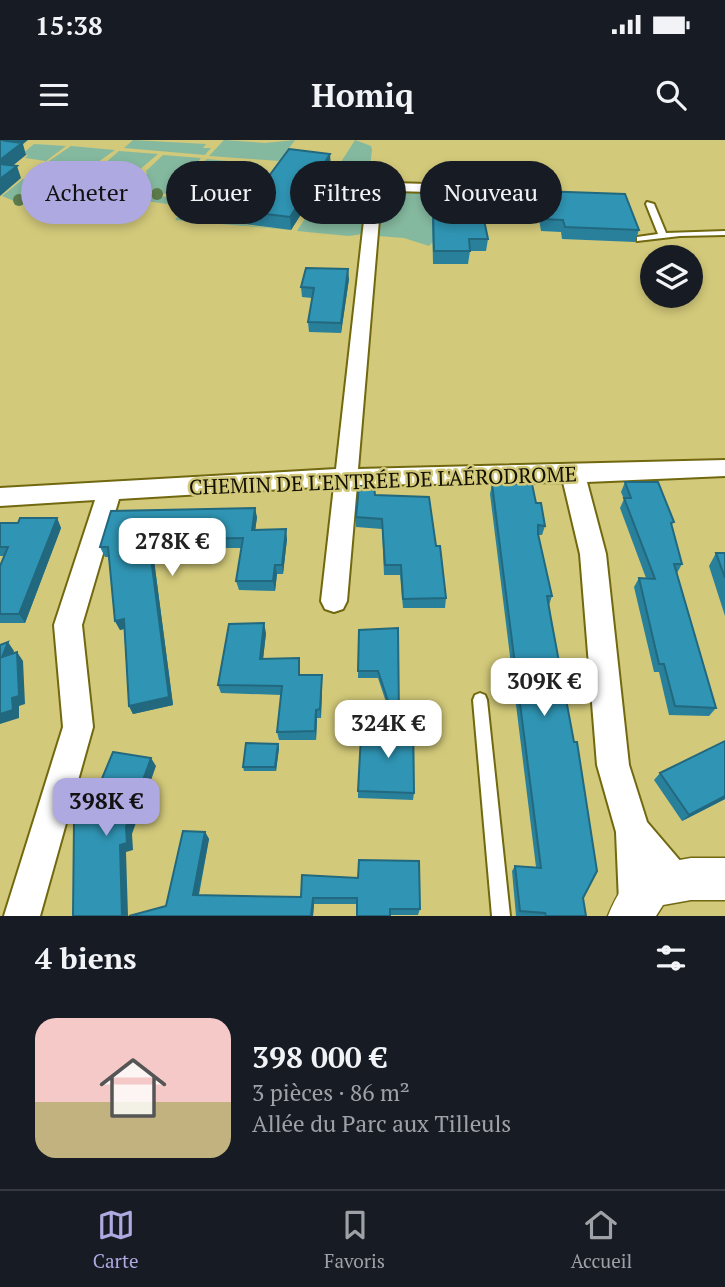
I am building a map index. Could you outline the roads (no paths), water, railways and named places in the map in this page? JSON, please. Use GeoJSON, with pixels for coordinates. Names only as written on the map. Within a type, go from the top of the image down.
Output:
{"type":"FeatureCollection","features":[{"type":"Feature","properties":{"kind":"street"},"geometry":{"type":"LineString","coordinates":[[334,601],[374,194],[392,187],[420,188]]}},
{"type":"Feature","properties":{"kind":"street","name":"CHEMIN DE L'ENTRÉE DE L'AÉRODROME"},"geometry":{"type":"LineString","coordinates":[[0,497],[348,477],[573,474],[725,468]]}},
{"type":"Feature","properties":{"kind":"street"},"geometry":{"type":"LineString","coordinates":[[573,474],[593,554],[613,765],[633,832],[633,909]]}},
{"type":"Feature","properties":{"kind":"street"},"geometry":{"type":"LineString","coordinates":[[22,916],[78,727],[68,625],[110,491]]}},
{"type":"Feature","properties":{"kind":"street"},"geometry":{"type":"LineString","coordinates":[[633,832],[723,896],[725,904]]}},
{"type":"Feature","properties":{"kind":"street"},"geometry":{"type":"LineString","coordinates":[[633,909],[650,887],[697,880]]}},
{"type":"Feature","properties":{"kind":"lane"},"geometry":{"type":"LineString","coordinates":[[650,204],[663,236]]}},
{"type":"Feature","properties":{"kind":"lane"},"geometry":{"type":"LineString","coordinates":[[640,239],[725,233]]}},
{"type":"Feature","properties":{"kind":"lane"},"geometry":{"type":"LineString","coordinates":[[481,700],[502,916]]}}]}
